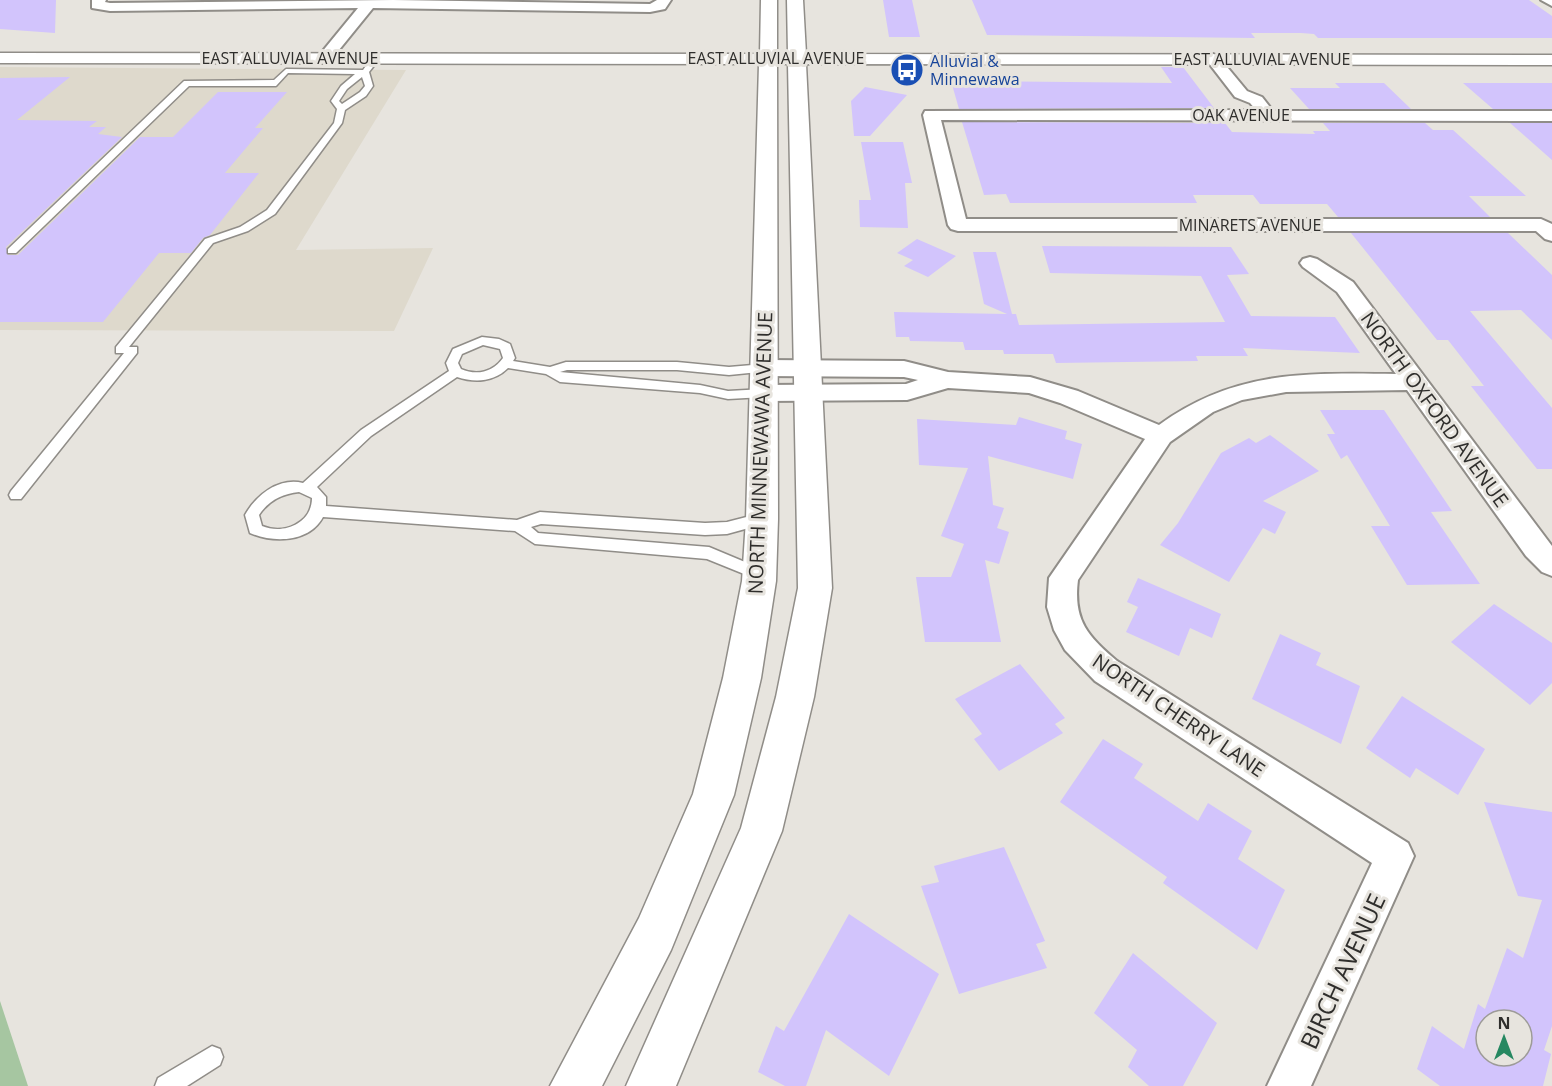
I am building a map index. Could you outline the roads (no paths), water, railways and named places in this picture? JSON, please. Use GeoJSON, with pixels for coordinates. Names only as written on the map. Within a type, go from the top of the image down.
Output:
{"type":"FeatureCollection","features":[{"type":"Feature","properties":{"kind":"main road","name":"NORTH MINNEWAWA AVENUE"},"geometry":{"type":"LineString","coordinates":[[651,1086],[761,831],[795,697],[815,588],[808,380],[782,58],[769,0]]}},
{"type":"Feature","properties":{"kind":"main road","name":"NORTH MINNEWAWA AVENUE"},"geometry":{"type":"LineString","coordinates":[[575,1086],[656,934],[713,795],[742,678],[759,574],[765,381],[782,58],[795,0]]}},
{"type":"Feature","properties":{"kind":"main road","name":"EAST ALLUVIAL AVENUE"},"geometry":{"type":"LineString","coordinates":[[0,58],[334,58],[370,65],[782,58],[1552,60]]}},
{"type":"Feature","properties":{"kind":"street"},"geometry":{"type":"LineString","coordinates":[[99,0],[97,5],[110,8],[369,4],[650,8],[660,6],[664,0]]}},
{"type":"Feature","properties":{"kind":"street"},"geometry":{"type":"LineString","coordinates":[[334,58],[369,4]]}},
{"type":"Feature","properties":{"kind":"street"},"geometry":{"type":"LineString","coordinates":[[334,58],[386,4]]}},
{"type":"Feature","properties":{"kind":"street"},"geometry":{"type":"LineString","coordinates":[[1213,59],[1241,94],[1256,100],[1268,115]]}},
{"type":"Feature","properties":{"kind":"street"},"geometry":{"type":"LineString","coordinates":[[1233,59],[1261,94],[1256,100]]}},
{"type":"Feature","properties":{"kind":"street"},"geometry":{"type":"LineString","coordinates":[[1230,80],[1249,80]]}},
{"type":"Feature","properties":{"kind":"street","name":"OAK AVENUE"},"geometry":{"type":"LineString","coordinates":[[958,225],[931,115],[1552,116]]}},
{"type":"Feature","properties":{"kind":"street","name":"MINARETS AVENUE"},"geometry":{"type":"LineString","coordinates":[[958,225],[1546,230]]}},
{"type":"Feature","properties":{"kind":"street","name":"NORTH OXFORD AVENUE"},"geometry":{"type":"LineString","coordinates":[[1310,263],[1345,287],[1536,548],[1552,564]]}},
{"type":"Feature","properties":{"kind":"street"},"geometry":{"type":"LineString","coordinates":[[765,381],[808,380],[906,392],[948,380],[1011,382],[1049,390],[1161,436],[1208,404],[1236,393],[1298,383],[1415,382]]}},
{"type":"Feature","properties":{"kind":"street","name":"NORTH CHERRY LANE"},"geometry":{"type":"LineString","coordinates":[[1161,436],[1064,578],[1059,599],[1064,623],[1083,650],[1106,671],[1395,856]]}},
{"type":"Feature","properties":{"kind":"street","name":"BIRCH AVENUE"},"geometry":{"type":"LineString","coordinates":[[1290,1086],[1395,856]]}},
{"type":"Feature","properties":{"kind":"lane"},"geometry":{"type":"LineString","coordinates":[[341,109],[335,101],[338,94],[370,65]]}},
{"type":"Feature","properties":{"kind":"lane"},"geometry":{"type":"LineString","coordinates":[[16,495],[209,241],[244,229],[271,212],[338,123],[341,109],[363,94],[369,86],[370,65]]}},
{"type":"Feature","properties":{"kind":"lane"},"geometry":{"type":"LineString","coordinates":[[12,251],[187,83],[276,83],[286,71],[370,65]]}},
{"type":"Feature","properties":{"kind":"lane"},"geometry":{"type":"LineString","coordinates":[[482,341],[499,343],[506,347],[509,358],[500,370],[482,377],[472,377],[456,372],[452,363],[457,352],[482,341]]}},
{"type":"Feature","properties":{"kind":"lane"},"geometry":{"type":"LineString","coordinates":[[506,364],[550,371],[561,378],[700,389],[728,395],[765,381]]}},
{"type":"Feature","properties":{"kind":"lane"},"geometry":{"type":"LineString","coordinates":[[550,371],[566,366],[656,366],[729,371],[765,381]]}},
{"type":"Feature","properties":{"kind":"lane"},"geometry":{"type":"LineString","coordinates":[[652,385],[656,366]]}},
{"type":"Feature","properties":{"kind":"lane"},"geometry":{"type":"LineString","coordinates":[[307,488],[366,433],[456,372]]}},
{"type":"Feature","properties":{"kind":"lane"},"geometry":{"type":"LineString","coordinates":[[290,488],[307,488],[319,497],[318,511],[304,526],[282,535],[262,534],[251,523],[256,507],[271,494],[290,488]]}},
{"type":"Feature","properties":{"kind":"lane"},"geometry":{"type":"LineString","coordinates":[[318,511],[518,526],[540,518],[705,529],[727,528],[762,519]]}},
{"type":"Feature","properties":{"kind":"lane"},"geometry":{"type":"LineString","coordinates":[[518,526],[535,538],[708,553],[759,574]]}},
{"type":"Feature","properties":{"kind":"lane"},"geometry":{"type":"LineString","coordinates":[[166,1086],[212,1057]]}},
{"type":"Feature","properties":{"kind":"place","name":"Alluvial & Minnewawa"},"geometry":{"type":"Point","coordinates":[907,70]}}]}
